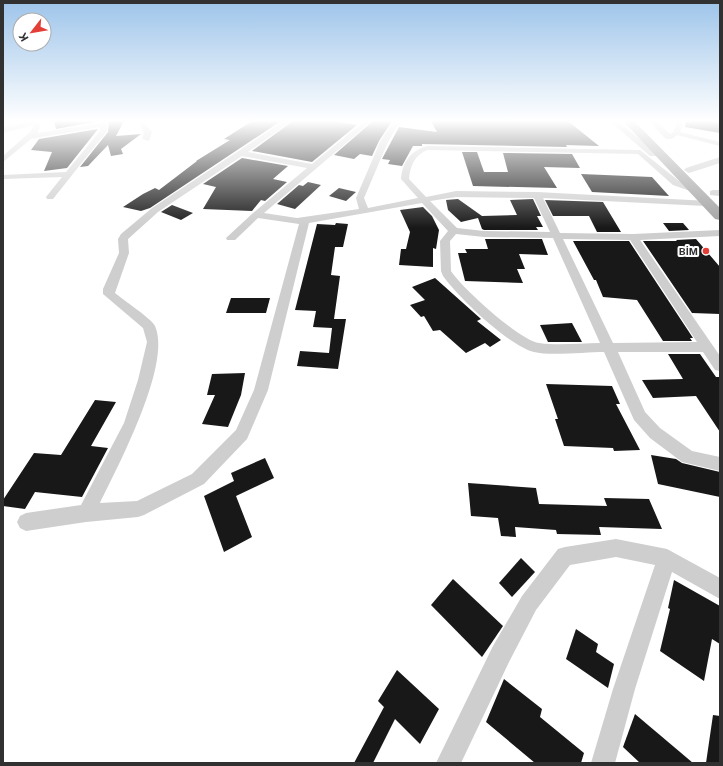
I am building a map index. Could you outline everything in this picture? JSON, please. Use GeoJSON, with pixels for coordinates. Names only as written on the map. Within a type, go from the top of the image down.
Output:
{"type":"FeatureCollection","features":[{"type":"Feature","properties":{"kind":"highway"},"geometry":{"type":"LineString","coordinates":[[662,157],[693,189],[715,197]]}},
{"type":"Feature","properties":{"kind":"highway"},"geometry":{"type":"LineString","coordinates":[[676,157],[715,197],[720,216]]}},
{"type":"Feature","properties":{"kind":"street"},"geometry":{"type":"LineString","coordinates":[[50,197],[82,157]]}},
{"type":"Feature","properties":{"kind":"street"},"geometry":{"type":"LineString","coordinates":[[86,513],[131,424],[146,380],[153,342],[149,326],[109,294],[109,289],[124,253],[123,239],[132,228],[155,210],[235,157]]}},
{"type":"Feature","properties":{"kind":"street"},"geometry":{"type":"LineString","coordinates":[[261,157],[314,167]]}},
{"type":"Feature","properties":{"kind":"street"},"geometry":{"type":"LineString","coordinates":[[231,238],[256,214],[326,157]]}},
{"type":"Feature","properties":{"kind":"street"},"geometry":{"type":"LineString","coordinates":[[364,211],[360,198],[378,157]]}},
{"type":"Feature","properties":{"kind":"street"},"geometry":{"type":"LineString","coordinates":[[415,157],[405,169],[405,179],[454,231],[484,234],[633,237],[720,233]]}},
{"type":"Feature","properties":{"kind":"street"},"geometry":{"type":"LineString","coordinates":[[646,157],[676,183],[693,189]]}},
{"type":"Feature","properties":{"kind":"street"},"geometry":{"type":"LineString","coordinates":[[658,157],[674,170]]}},
{"type":"Feature","properties":{"kind":"street"},"geometry":{"type":"LineString","coordinates":[[689,170],[720,160]]}},
{"type":"Feature","properties":{"kind":"street"},"geometry":{"type":"LineString","coordinates":[[3,177],[68,174]]}},
{"type":"Feature","properties":{"kind":"street"},"geometry":{"type":"LineString","coordinates":[[256,214],[297,221],[364,211],[456,194],[715,197]]}},
{"type":"Feature","properties":{"kind":"street"},"geometry":{"type":"LineString","coordinates":[[537,195],[555,235],[588,300],[608,349],[639,416],[655,433],[688,457],[720,464]]}},
{"type":"Feature","properties":{"kind":"street"},"geometry":{"type":"LineString","coordinates":[[26,522],[86,513],[138,509],[198,479],[242,434],[261,390],[305,220]]}},
{"type":"Feature","properties":{"kind":"street"},"geometry":{"type":"LineString","coordinates":[[454,231],[445,241],[446,270],[449,276],[519,341],[536,348],[608,349],[707,347]]}},
{"type":"Feature","properties":{"kind":"street"},"geometry":{"type":"LineString","coordinates":[[633,237],[720,366]]}},
{"type":"Feature","properties":{"kind":"street"},"geometry":{"type":"LineString","coordinates":[[448,763],[501,654],[529,603],[565,556],[616,548],[667,558],[720,589]]}},
{"type":"Feature","properties":{"kind":"street"},"geometry":{"type":"LineString","coordinates":[[603,763],[624,689],[667,558]]}},
{"type":"Feature","properties":{"kind":"building"},"geometry":{"type":"Polygon","coordinates":[[[50,157],[76,157],[67,168],[44,171],[50,157]]]}},
{"type":"Feature","properties":{"kind":"building"},"geometry":{"type":"Polygon","coordinates":[[[88,157],[97,157],[88,166],[80,167],[88,157]]]}},
{"type":"Feature","properties":{"kind":"building"},"geometry":{"type":"Polygon","coordinates":[[[203,157],[227,157],[150,208],[141,211],[123,207],[155,188],[159,190],[203,157]]]}},
{"type":"Feature","properties":{"kind":"building"},"geometry":{"type":"Polygon","coordinates":[[[283,157],[318,157],[312,162],[283,157]]]}},
{"type":"Feature","properties":{"kind":"building"},"geometry":{"type":"Polygon","coordinates":[[[343,157],[357,157],[354,159],[343,157]]]}},
{"type":"Feature","properties":{"kind":"building"},"geometry":{"type":"Polygon","coordinates":[[[383,157],[407,157],[402,166],[388,164],[390,160],[382,159],[383,157]]]}},
{"type":"Feature","properties":{"kind":"building"},"geometry":{"type":"Polygon","coordinates":[[[464,157],[479,157],[484,172],[508,172],[504,157],[574,157],[580,168],[544,167],[557,188],[473,186],[464,157]]]}},
{"type":"Feature","properties":{"kind":"building"},"geometry":{"type":"Polygon","coordinates":[[[242,158],[288,166],[273,179],[287,182],[265,201],[261,200],[252,211],[203,209],[216,187],[203,184],[242,158]]]}},
{"type":"Feature","properties":{"kind":"building"},"geometry":{"type":"Polygon","coordinates":[[[581,174],[652,177],[669,196],[592,192],[581,174]]]}},
{"type":"Feature","properties":{"kind":"building"},"geometry":{"type":"Polygon","coordinates":[[[308,182],[321,185],[295,209],[277,204],[299,185],[303,186],[308,182]]]}},
{"type":"Feature","properties":{"kind":"building"},"geometry":{"type":"Polygon","coordinates":[[[339,188],[356,192],[346,201],[329,196],[339,188]]]}},
{"type":"Feature","properties":{"kind":"building"},"geometry":{"type":"Polygon","coordinates":[[[458,199],[482,216],[517,215],[510,200],[533,199],[541,216],[537,216],[543,227],[536,227],[538,230],[484,230],[482,229],[478,218],[461,222],[448,210],[446,200],[458,199]]]}},
{"type":"Feature","properties":{"kind":"building"},"geometry":{"type":"Polygon","coordinates":[[[545,200],[603,202],[621,232],[597,232],[589,216],[553,216],[545,200]]]}},
{"type":"Feature","properties":{"kind":"building"},"geometry":{"type":"Polygon","coordinates":[[[172,205],[193,213],[181,220],[161,212],[172,205]]]}},
{"type":"Feature","properties":{"kind":"building"},"geometry":{"type":"Polygon","coordinates":[[[423,207],[432,216],[439,230],[436,249],[433,248],[433,267],[399,265],[401,249],[406,249],[410,232],[400,210],[423,207]]]}},
{"type":"Feature","properties":{"kind":"building"},"geometry":{"type":"Polygon","coordinates":[[[336,223],[348,224],[343,247],[335,247],[331,275],[340,276],[334,319],[346,319],[338,369],[297,366],[300,351],[329,353],[332,328],[313,327],[316,311],[295,310],[317,224],[335,225],[336,223]]]}},
{"type":"Feature","properties":{"kind":"building"},"geometry":{"type":"Polygon","coordinates":[[[663,223],[683,223],[689,230],[669,231],[663,223]]]}},
{"type":"Feature","properties":{"kind":"building"},"geometry":{"type":"Polygon","coordinates":[[[485,239],[542,239],[548,255],[519,254],[525,269],[517,269],[523,283],[465,281],[458,253],[467,253],[465,249],[488,249],[485,239]]]}},
{"type":"Feature","properties":{"kind":"building"},"geometry":{"type":"Polygon","coordinates":[[[696,239],[720,267],[720,314],[692,313],[643,241],[677,241],[676,240],[696,239]]]}},
{"type":"Feature","properties":{"kind":"building"},"geometry":{"type":"Polygon","coordinates":[[[573,241],[629,241],[693,338],[690,338],[692,341],[663,341],[637,300],[603,297],[596,280],[594,280],[573,241]]]}},
{"type":"Feature","properties":{"kind":"building"},"geometry":{"type":"Polygon","coordinates":[[[435,278],[481,319],[477,321],[501,340],[490,347],[485,343],[466,353],[440,330],[433,331],[424,316],[421,317],[410,305],[425,300],[412,287],[435,278]]]}},
{"type":"Feature","properties":{"kind":"building"},"geometry":{"type":"Polygon","coordinates":[[[231,298],[270,298],[266,313],[226,313],[231,298]]]}},
{"type":"Feature","properties":{"kind":"building"},"geometry":{"type":"Polygon","coordinates":[[[572,323],[582,342],[548,342],[540,325],[572,323]]]}},
{"type":"Feature","properties":{"kind":"building"},"geometry":{"type":"Polygon","coordinates":[[[668,354],[700,354],[716,377],[720,377],[720,432],[696,396],[653,398],[642,380],[683,379],[668,354]]]}},
{"type":"Feature","properties":{"kind":"building"},"geometry":{"type":"Polygon","coordinates":[[[245,373],[241,395],[228,427],[202,424],[215,395],[207,395],[212,374],[245,373]]]}},
{"type":"Feature","properties":{"kind":"building"},"geometry":{"type":"Polygon","coordinates":[[[546,384],[612,386],[620,404],[616,404],[640,450],[614,451],[613,448],[564,446],[555,419],[558,419],[546,384]]]}},
{"type":"Feature","properties":{"kind":"building"},"geometry":{"type":"Polygon","coordinates":[[[95,400],[116,402],[91,446],[108,448],[82,497],[35,492],[25,509],[3,506],[3,500],[34,453],[61,455],[95,400]]]}},
{"type":"Feature","properties":{"kind":"building"},"geometry":{"type":"Polygon","coordinates":[[[651,455],[676,459],[682,463],[720,472],[720,497],[658,484],[651,455]]]}},
{"type":"Feature","properties":{"kind":"building"},"geometry":{"type":"Polygon","coordinates":[[[265,458],[274,478],[236,496],[252,537],[224,552],[204,496],[234,481],[231,473],[265,458]]]}},
{"type":"Feature","properties":{"kind":"building"},"geometry":{"type":"Polygon","coordinates":[[[468,483],[536,488],[539,504],[607,506],[604,498],[649,499],[662,529],[599,527],[601,535],[557,534],[556,530],[515,527],[516,537],[501,536],[498,518],[471,516],[468,483]]]}},
{"type":"Feature","properties":{"kind":"building"},"geometry":{"type":"Polygon","coordinates":[[[521,558],[535,572],[512,597],[499,583],[521,558]]]}},
{"type":"Feature","properties":{"kind":"building"},"geometry":{"type":"Polygon","coordinates":[[[453,579],[503,626],[482,657],[431,605],[453,579]]]}},
{"type":"Feature","properties":{"kind":"building"},"geometry":{"type":"Polygon","coordinates":[[[674,580],[720,606],[720,644],[712,639],[704,681],[660,651],[670,609],[668,608],[674,580]]]}},
{"type":"Feature","properties":{"kind":"building"},"geometry":{"type":"Polygon","coordinates":[[[576,629],[598,644],[596,652],[614,664],[608,688],[566,659],[576,629]]]}},
{"type":"Feature","properties":{"kind":"building"},"geometry":{"type":"Polygon","coordinates":[[[397,670],[439,709],[420,744],[395,719],[373,763],[354,763],[384,707],[378,701],[397,670]]]}},
{"type":"Feature","properties":{"kind":"building"},"geometry":{"type":"Polygon","coordinates":[[[504,679],[542,709],[540,717],[584,753],[581,763],[535,763],[486,722],[504,679]]]}},
{"type":"Feature","properties":{"kind":"building"},"geometry":{"type":"Polygon","coordinates":[[[635,714],[693,763],[640,763],[623,747],[635,714]]]}},
{"type":"Feature","properties":{"kind":"building"},"geometry":{"type":"Polygon","coordinates":[[[713,715],[720,716],[720,763],[706,763],[713,715]]]}},
{"type":"Feature","properties":{"kind":"place","name":"BİM"},"geometry":{"type":"Point","coordinates":[706,251]}}]}
